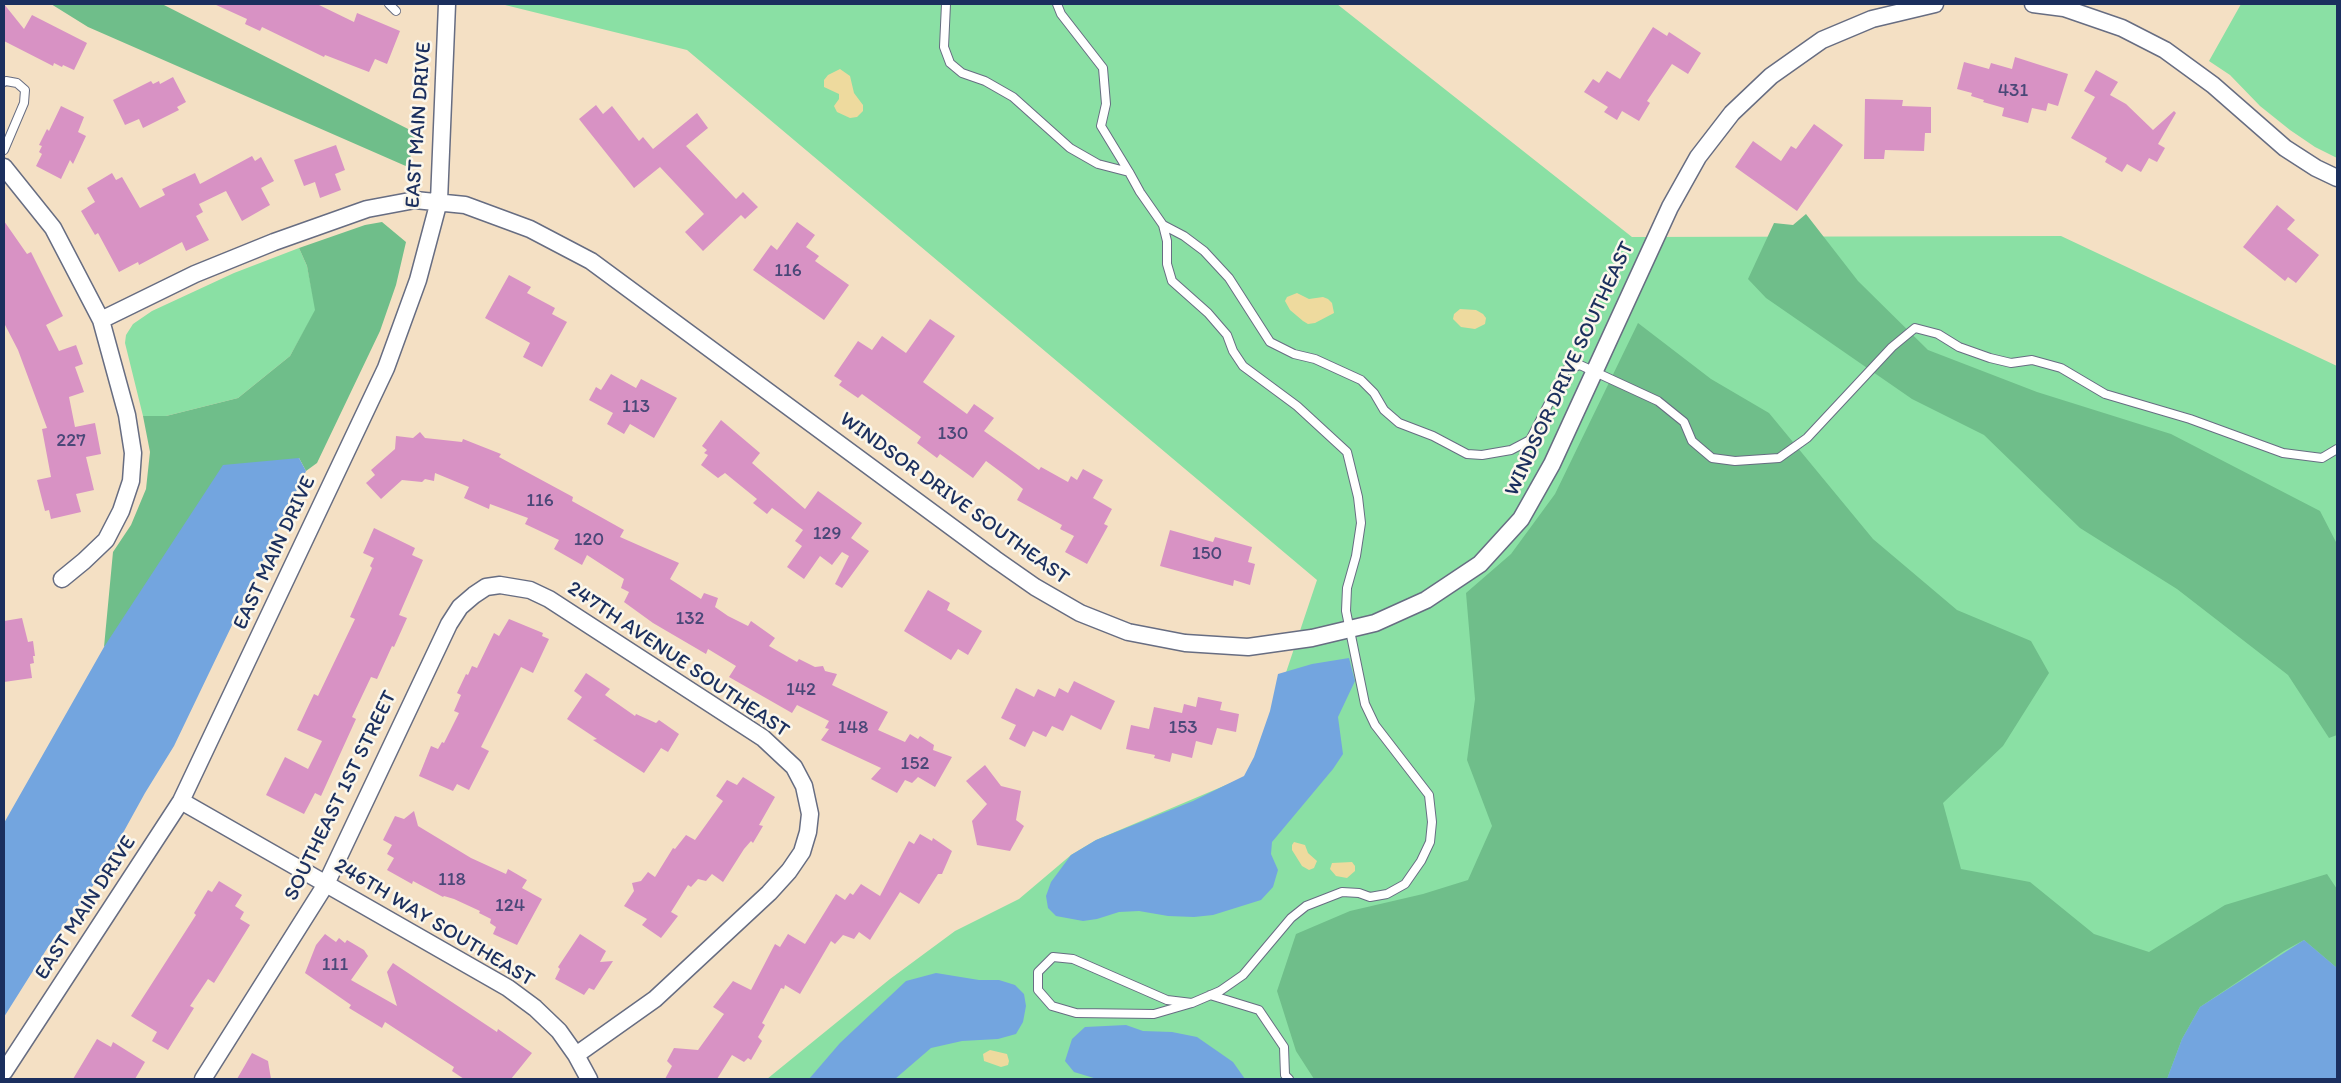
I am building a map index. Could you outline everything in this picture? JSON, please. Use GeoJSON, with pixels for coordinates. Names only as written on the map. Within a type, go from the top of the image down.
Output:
{"type":"FeatureCollection","features":[{"type":"Feature","properties":{"kind":"street","name":"EAST MAIN DRIVE"},"geometry":{"type":"LineString","coordinates":[[4,1072],[181,801],[386,368],[418,280],[440,201],[447,4]]}},
{"type":"Feature","properties":{"kind":"street","name":"WINDSOR DRIVE SOUTHEAST"},"geometry":{"type":"LineString","coordinates":[[101,320],[195,274],[274,242],[367,209],[415,200],[465,205],[530,229],[591,261],[995,559],[1035,587],[1080,613],[1128,632],[1185,643],[1248,647],[1312,638],[1375,623],[1426,600],[1480,564],[1522,519],[1552,464],[1670,207],[1698,158],[1732,113],[1771,76],[1822,40],[1872,19],[1935,4]]}},
{"type":"Feature","properties":{"kind":"street"},"geometry":{"type":"LineString","coordinates":[[2033,4],[2064,8],[2122,28],[2165,50],[2213,85],[2285,148],[2316,168],[2337,178]]}},
{"type":"Feature","properties":{"kind":"street"},"geometry":{"type":"LineString","coordinates":[[4,167],[53,228],[101,320],[127,416],[133,453],[131,481],[121,511],[106,540],[62,579]]}},
{"type":"Feature","properties":{"kind":"street","name":"247TH AVENUE SOUTHEAST"},"geometry":{"type":"LineString","coordinates":[[486,587],[514,586],[549,598],[763,738],[794,767],[804,786],[810,814],[808,832],[802,852],[789,871],[769,893],[655,999],[576,1055]]}},
{"type":"Feature","properties":{"kind":"street","name":"SOUTHEAST 1ST STREET"},"geometry":{"type":"LineString","coordinates":[[203,1079],[326,884],[449,624],[460,607],[486,587]]}},
{"type":"Feature","properties":{"kind":"street","name":"246TH WAY SOUTHEAST"},"geometry":{"type":"LineString","coordinates":[[181,801],[508,988],[535,1008],[560,1031],[589,1079]]}},
{"type":"Feature","properties":{"kind":"lane"},"geometry":{"type":"LineString","coordinates":[[390,4],[396,11]]}},
{"type":"Feature","properties":{"kind":"lane"},"geometry":{"type":"LineString","coordinates":[[946,4],[944,47],[950,64],[962,73],[985,81],[1013,97],[1070,148],[1098,164],[1130,172]]}},
{"type":"Feature","properties":{"kind":"lane"},"geometry":{"type":"LineString","coordinates":[[1057,4],[1061,14],[1103,68],[1106,104],[1101,126],[1130,172],[1140,192],[1163,225],[1167,264],[1172,281],[1208,312],[1227,335],[1233,352],[1243,366],[1296,406],[1347,452],[1358,497],[1361,522],[1356,556],[1347,588],[1346,611],[1365,704],[1375,725],[1429,795],[1432,822],[1430,842],[1405,884],[1387,894],[1370,897],[1359,893],[1342,892],[1306,906],[1291,918],[1243,975],[1220,991],[1192,1003],[1154,1014],[1076,1013],[1052,1006],[1038,990],[1038,972],[1053,957],[1073,959],[1167,1000],[1192,1003]]}},
{"type":"Feature","properties":{"kind":"lane"},"geometry":{"type":"LineString","coordinates":[[4,82],[16,83],[25,90],[24,103],[4,150]]}},
{"type":"Feature","properties":{"kind":"lane"},"geometry":{"type":"LineString","coordinates":[[1163,225],[1184,236],[1204,252],[1229,278],[1270,342],[1294,354],[1315,360],[1361,380],[1374,393],[1384,410],[1399,423],[1433,436],[1467,454],[1482,455],[1511,450],[1530,440],[1566,370],[1580,365],[1658,401],[1684,422],[1692,441],[1712,458],[1735,461],[1779,458],[1807,438],[1892,347],[1915,328],[1938,334],[1960,347],[1990,358],[2011,362],[2032,360],[2061,368],[2105,394],[2190,419],[2283,453],[2322,458],[2337,449]]}},
{"type":"Feature","properties":{"kind":"lane"},"geometry":{"type":"LineString","coordinates":[[1210,995],[1259,1010],[1284,1047],[1285,1075],[1289,1079]]}},
{"type":"Feature","properties":{"kind":"green space"},"geometry":{"type":"Polygon","coordinates":[[[51,4],[162,4],[416,133],[408,167],[88,27],[51,4]]]}},
{"type":"Feature","properties":{"kind":"green space"},"geometry":{"type":"Polygon","coordinates":[[[501,4],[1337,4],[1632,237],[2061,236],[2337,366],[2337,1079],[767,1079],[890,979],[955,931],[1019,899],[1071,855],[1096,840],[1252,774],[1317,580],[687,50],[501,4]]]}},
{"type":"Feature","properties":{"kind":"green space"},"geometry":{"type":"Polygon","coordinates":[[[2241,4],[2337,4],[2337,158],[2315,147],[2290,130],[2260,106],[2230,75],[2209,61],[2241,4]]]}},
{"type":"Feature","properties":{"kind":"green space"},"geometry":{"type":"Polygon","coordinates":[[[1806,214],[1858,281],[1928,350],[2037,392],[2171,434],[2320,511],[2337,544],[2337,735],[2329,738],[2288,675],[2177,589],[2080,528],[1984,435],[1912,399],[1766,298],[1748,279],[1774,223],[1793,225],[1806,214]]]}},
{"type":"Feature","properties":{"kind":"green space"},"geometry":{"type":"Polygon","coordinates":[[[382,222],[406,242],[396,285],[380,331],[317,463],[306,471],[299,458],[104,647],[113,552],[131,525],[146,489],[150,452],[143,416],[166,416],[238,398],[290,356],[315,310],[307,266],[299,248],[365,225],[382,222]]]}},
{"type":"Feature","properties":{"kind":"green space"},"geometry":{"type":"Polygon","coordinates":[[[299,248],[307,266],[316,310],[290,356],[238,398],[166,416],[143,416],[125,343],[126,335],[133,324],[152,311],[234,273],[299,248]]]}},
{"type":"Feature","properties":{"kind":"green space"},"geometry":{"type":"Polygon","coordinates":[[[1638,323],[1711,379],[1769,413],[1873,539],[1957,610],[2031,641],[2049,673],[2003,746],[1943,803],[1961,869],[2030,882],[2094,934],[2149,952],[2225,905],[2327,874],[2337,889],[2337,968],[2304,940],[2284,951],[2200,1007],[2182,1039],[2167,1079],[1314,1079],[1296,1051],[1277,991],[1296,934],[1350,911],[1423,894],[1468,880],[1492,826],[1467,760],[1475,699],[1466,593],[1511,554],[1555,494],[1638,323]]]}},
{"type":"Feature","properties":{"kind":"sand"},"geometry":{"type":"Polygon","coordinates":[[[840,69],[850,76],[854,93],[863,105],[863,111],[857,117],[850,118],[837,112],[834,106],[839,99],[839,94],[824,87],[824,80],[828,75],[840,69]]]}},
{"type":"Feature","properties":{"kind":"sand"},"geometry":{"type":"Polygon","coordinates":[[[1297,293],[1309,299],[1323,297],[1328,299],[1332,303],[1334,313],[1315,323],[1308,324],[1290,310],[1285,301],[1287,297],[1297,293]]]}},
{"type":"Feature","properties":{"kind":"sand"},"geometry":{"type":"Polygon","coordinates":[[[1460,309],[1476,310],[1483,314],[1486,318],[1485,324],[1475,329],[1461,327],[1453,319],[1454,314],[1460,309]]]}},
{"type":"Feature","properties":{"kind":"sand"},"geometry":{"type":"Polygon","coordinates":[[[1294,842],[1305,845],[1308,853],[1317,861],[1314,868],[1309,870],[1302,866],[1292,850],[1294,842]]]}},
{"type":"Feature","properties":{"kind":"sand"},"geometry":{"type":"Polygon","coordinates":[[[1352,862],[1355,866],[1355,871],[1347,878],[1336,876],[1330,869],[1332,863],[1352,862]]]}},
{"type":"Feature","properties":{"kind":"sand"},"geometry":{"type":"Polygon","coordinates":[[[990,1050],[1007,1054],[1008,1065],[1001,1067],[984,1061],[983,1054],[990,1050]]]}},
{"type":"Feature","properties":{"kind":"water"},"geometry":{"type":"Polygon","coordinates":[[[299,458],[306,471],[174,746],[145,793],[97,880],[48,947],[4,1017],[4,823],[104,647],[223,465],[299,458]]]}},
{"type":"Feature","properties":{"kind":"water"},"geometry":{"type":"Polygon","coordinates":[[[1349,658],[1355,681],[1338,717],[1343,754],[1333,769],[1272,842],[1271,854],[1278,870],[1273,887],[1261,900],[1213,915],[1194,917],[1168,916],[1139,911],[1119,912],[1083,921],[1056,916],[1048,908],[1046,896],[1051,882],[1071,855],[1096,840],[1193,801],[1244,776],[1254,757],[1270,711],[1278,674],[1312,664],[1349,658]]]}},
{"type":"Feature","properties":{"kind":"water"},"geometry":{"type":"Polygon","coordinates":[[[2304,940],[2337,968],[2337,1079],[2167,1079],[2182,1039],[2200,1007],[2304,940]]]}},
{"type":"Feature","properties":{"kind":"water"},"geometry":{"type":"Polygon","coordinates":[[[936,973],[979,980],[999,980],[1015,985],[1024,994],[1026,1006],[1023,1022],[1016,1034],[998,1039],[962,1041],[931,1048],[895,1079],[809,1079],[840,1043],[906,981],[936,973]]]}},
{"type":"Feature","properties":{"kind":"water"},"geometry":{"type":"Polygon","coordinates":[[[1126,1025],[1143,1031],[1172,1032],[1197,1037],[1233,1062],[1245,1079],[1097,1079],[1074,1072],[1065,1061],[1072,1039],[1085,1027],[1126,1025]]]}},
{"type":"Feature","properties":{"kind":"building"},"geometry":{"type":"Polygon","coordinates":[[[4,4],[24,29],[32,15],[87,43],[74,70],[54,63],[53,66],[4,41],[4,4]]]}},
{"type":"Feature","properties":{"kind":"building"},"geometry":{"type":"Polygon","coordinates":[[[214,4],[317,4],[354,22],[357,13],[400,31],[387,64],[375,59],[369,72],[325,55],[324,57],[262,27],[260,31],[245,24],[247,19],[214,4]]]}},
{"type":"Feature","properties":{"kind":"building"},"geometry":{"type":"Polygon","coordinates":[[[1653,27],[1667,36],[1669,32],[1701,53],[1688,74],[1672,64],[1647,101],[1650,103],[1639,121],[1622,111],[1617,120],[1604,112],[1608,107],[1584,92],[1593,79],[1599,83],[1607,71],[1620,79],[1653,27]]]}},
{"type":"Feature","properties":{"kind":"building"},"geometry":{"type":"Polygon","coordinates":[[[2015,57],[2068,74],[2058,106],[2048,103],[2046,111],[2032,108],[2028,123],[2002,116],[2004,108],[1983,102],[1984,100],[1971,96],[1972,93],[1957,89],[1964,62],[1989,69],[1991,63],[2012,69],[2015,57]]]}},
{"type":"Feature","properties":{"kind":"building"},"geometry":{"type":"Polygon","coordinates":[[[2096,70],[2118,82],[2110,95],[2126,104],[2153,130],[2174,111],[2176,113],[2158,144],[2165,148],[2157,162],[2149,158],[2141,172],[2127,164],[2122,172],[2105,162],[2107,158],[2071,138],[2095,97],[2084,91],[2096,70]]]}},
{"type":"Feature","properties":{"kind":"building"},"geometry":{"type":"Polygon","coordinates":[[[173,77],[186,102],[177,107],[179,110],[143,128],[139,119],[125,125],[113,100],[151,81],[153,84],[159,81],[160,84],[173,77]]]}},
{"type":"Feature","properties":{"kind":"building"},"geometry":{"type":"Polygon","coordinates":[[[1865,99],[1903,100],[1902,106],[1931,107],[1931,133],[1925,133],[1924,151],[1885,150],[1884,159],[1864,159],[1865,99]]]}},
{"type":"Feature","properties":{"kind":"building"},"geometry":{"type":"Polygon","coordinates":[[[596,105],[603,114],[612,106],[639,141],[643,137],[653,149],[697,113],[708,128],[686,146],[736,199],[743,192],[758,207],[745,219],[741,215],[703,251],[685,232],[704,214],[660,167],[634,188],[579,119],[596,105]]]}},
{"type":"Feature","properties":{"kind":"building"},"geometry":{"type":"Polygon","coordinates":[[[61,106],[84,117],[78,132],[86,136],[73,164],[70,160],[61,179],[36,166],[42,154],[39,152],[42,146],[39,145],[47,129],[49,131],[61,106]]]}},
{"type":"Feature","properties":{"kind":"building"},"geometry":{"type":"Polygon","coordinates":[[[1814,124],[1843,145],[1797,211],[1735,167],[1753,141],[1781,161],[1791,146],[1796,149],[1814,124]]]}},
{"type":"Feature","properties":{"kind":"building"},"geometry":{"type":"Polygon","coordinates":[[[336,145],[345,170],[335,174],[341,190],[320,198],[315,182],[304,186],[294,160],[336,145]]]}},
{"type":"Feature","properties":{"kind":"building"},"geometry":{"type":"Polygon","coordinates":[[[252,156],[255,161],[261,157],[274,181],[261,188],[270,205],[242,221],[226,191],[199,204],[203,212],[196,216],[209,240],[186,251],[182,242],[139,265],[138,262],[119,272],[98,233],[95,235],[81,211],[95,202],[87,188],[112,173],[116,180],[122,177],[140,208],[165,195],[162,189],[195,173],[200,184],[252,156]]]}},
{"type":"Feature","properties":{"kind":"building"},"geometry":{"type":"Polygon","coordinates":[[[2277,205],[2295,220],[2287,229],[2319,255],[2296,283],[2288,277],[2285,281],[2243,247],[2277,205]]]}},
{"type":"Feature","properties":{"kind":"building"},"geometry":{"type":"Polygon","coordinates":[[[4,221],[27,254],[31,252],[63,316],[46,325],[59,351],[76,345],[83,364],[75,367],[84,392],[69,397],[75,427],[95,423],[101,454],[86,457],[94,490],[76,494],[81,512],[51,519],[49,510],[45,511],[37,480],[51,477],[42,429],[47,428],[18,350],[4,323],[4,221]]]}},
{"type":"Feature","properties":{"kind":"building"},"geometry":{"type":"Polygon","coordinates":[[[797,222],[815,235],[806,247],[819,256],[815,261],[849,285],[824,320],[753,270],[771,245],[777,250],[797,222]]]}},
{"type":"Feature","properties":{"kind":"building"},"geometry":{"type":"Polygon","coordinates":[[[509,275],[531,287],[527,293],[555,308],[552,314],[567,322],[542,367],[523,357],[530,343],[485,318],[509,275]]]}},
{"type":"Feature","properties":{"kind":"building"},"geometry":{"type":"Polygon","coordinates":[[[930,319],[955,336],[923,382],[967,414],[974,404],[994,418],[984,431],[1039,470],[1041,467],[1068,482],[1071,476],[1077,480],[1083,469],[1103,480],[1093,498],[1112,509],[1104,524],[1108,526],[1087,564],[1065,552],[1074,536],[1060,529],[1062,525],[1017,500],[1023,489],[986,461],[973,478],[940,454],[937,458],[917,443],[921,437],[862,394],[858,398],[839,385],[842,381],[834,376],[858,341],[872,350],[882,336],[906,353],[930,319]]]}},
{"type":"Feature","properties":{"kind":"building"},"geometry":{"type":"Polygon","coordinates":[[[611,374],[636,388],[641,379],[677,398],[654,438],[630,424],[624,434],[607,424],[613,413],[589,400],[596,387],[601,390],[611,374]]]}},
{"type":"Feature","properties":{"kind":"building"},"geometry":{"type":"Polygon","coordinates":[[[721,420],[760,453],[752,463],[805,509],[818,491],[862,523],[851,538],[869,551],[842,588],[835,584],[849,556],[842,552],[832,565],[820,556],[804,579],[787,567],[802,546],[795,541],[803,530],[772,508],[767,514],[753,503],[757,499],[725,473],[718,478],[701,465],[708,455],[704,453],[707,450],[702,446],[721,420]]]}},
{"type":"Feature","properties":{"kind":"building"},"geometry":{"type":"Polygon","coordinates":[[[420,432],[425,438],[462,442],[463,439],[501,454],[499,457],[573,497],[572,501],[624,530],[620,537],[679,563],[670,579],[701,599],[704,593],[718,598],[715,607],[748,626],[751,621],[775,638],[769,646],[797,662],[799,659],[815,667],[823,666],[825,671],[837,674],[832,685],[888,712],[878,730],[905,742],[910,734],[918,739],[920,736],[934,745],[933,750],[952,757],[935,787],[918,777],[912,783],[905,780],[897,793],[871,779],[881,768],[821,740],[829,729],[825,728],[829,721],[797,705],[792,713],[729,677],[736,666],[708,649],[706,654],[653,623],[624,602],[629,592],[621,588],[624,579],[587,555],[582,565],[554,549],[559,540],[525,524],[528,518],[490,504],[489,509],[464,498],[469,487],[435,473],[434,481],[425,479],[422,482],[402,480],[381,499],[366,483],[375,475],[371,470],[395,449],[396,436],[413,438],[420,432]]]}},
{"type":"Feature","properties":{"kind":"building"},"geometry":{"type":"Polygon","coordinates":[[[374,528],[415,548],[412,555],[423,560],[399,615],[407,618],[394,647],[392,646],[377,679],[371,677],[352,717],[356,719],[321,796],[315,793],[304,814],[266,795],[285,757],[308,769],[322,741],[297,730],[314,694],[318,696],[355,619],[350,617],[372,568],[370,566],[374,558],[363,553],[374,528]]]}},
{"type":"Feature","properties":{"kind":"building"},"geometry":{"type":"Polygon","coordinates":[[[1170,530],[1213,542],[1215,537],[1252,547],[1248,562],[1255,564],[1250,585],[1234,580],[1233,586],[1160,566],[1170,530]]]}},
{"type":"Feature","properties":{"kind":"building"},"geometry":{"type":"Polygon","coordinates":[[[928,590],[950,603],[947,610],[982,631],[968,655],[958,649],[951,660],[904,631],[928,590]]]}},
{"type":"Feature","properties":{"kind":"building"},"geometry":{"type":"Polygon","coordinates":[[[22,618],[28,642],[33,641],[35,656],[33,656],[34,663],[30,664],[32,678],[4,682],[4,621],[22,618]]]}},
{"type":"Feature","properties":{"kind":"building"},"geometry":{"type":"Polygon","coordinates":[[[509,619],[543,633],[542,636],[549,639],[533,673],[521,667],[481,747],[489,751],[469,790],[457,784],[453,791],[419,776],[431,746],[438,749],[442,742],[444,743],[459,713],[454,711],[461,695],[457,693],[466,674],[468,675],[472,666],[477,668],[494,633],[499,636],[509,619]]]}},
{"type":"Feature","properties":{"kind":"building"},"geometry":{"type":"Polygon","coordinates":[[[586,673],[610,689],[605,695],[635,716],[636,714],[656,723],[659,720],[679,734],[668,752],[661,748],[644,773],[593,740],[597,739],[567,719],[582,697],[574,691],[586,673]]]}},
{"type":"Feature","properties":{"kind":"building"},"geometry":{"type":"Polygon","coordinates":[[[1074,681],[1115,701],[1101,730],[1071,715],[1063,731],[1052,726],[1046,737],[1033,731],[1025,747],[1009,739],[1016,725],[1001,718],[1016,688],[1034,697],[1038,689],[1055,697],[1059,688],[1068,693],[1074,681]]]}},
{"type":"Feature","properties":{"kind":"building"},"geometry":{"type":"Polygon","coordinates":[[[1198,697],[1222,702],[1220,710],[1239,714],[1236,732],[1217,728],[1212,745],[1196,741],[1192,758],[1172,753],[1170,762],[1154,758],[1155,755],[1126,749],[1131,725],[1149,729],[1154,707],[1182,713],[1184,704],[1196,707],[1198,697]]]}},
{"type":"Feature","properties":{"kind":"building"},"geometry":{"type":"Polygon","coordinates":[[[985,765],[1001,786],[1021,791],[1016,820],[1024,826],[1010,851],[977,845],[972,821],[987,804],[966,781],[985,765]]]}},
{"type":"Feature","properties":{"kind":"building"},"geometry":{"type":"Polygon","coordinates":[[[743,777],[775,797],[759,825],[763,826],[753,843],[751,841],[744,849],[723,882],[712,874],[706,881],[698,879],[691,887],[688,885],[671,912],[678,916],[661,938],[642,925],[647,919],[624,906],[634,891],[632,883],[641,881],[648,872],[655,877],[673,848],[675,849],[686,835],[695,840],[723,801],[716,796],[727,780],[737,785],[743,777]]]}},
{"type":"Feature","properties":{"kind":"building"},"geometry":{"type":"Polygon","coordinates":[[[414,811],[418,826],[471,858],[506,874],[508,869],[527,880],[522,888],[542,899],[517,945],[493,934],[496,927],[490,923],[491,919],[479,913],[480,911],[454,899],[443,897],[413,881],[412,884],[387,870],[394,858],[387,854],[392,845],[383,840],[395,816],[404,819],[414,811]]]}},
{"type":"Feature","properties":{"kind":"building"},"geometry":{"type":"Polygon","coordinates":[[[920,834],[932,841],[933,838],[952,851],[942,874],[938,874],[919,904],[900,892],[870,940],[859,932],[854,939],[843,935],[835,944],[831,941],[800,994],[785,985],[784,989],[781,988],[762,1023],[765,1025],[758,1037],[762,1041],[751,1060],[748,1058],[744,1062],[732,1055],[717,1079],[665,1079],[672,1066],[667,1061],[674,1048],[698,1050],[724,1014],[713,1007],[733,981],[751,990],[775,944],[780,947],[788,934],[805,944],[836,894],[845,900],[850,893],[853,895],[861,884],[880,896],[909,841],[914,844],[920,834]]]}},
{"type":"Feature","properties":{"kind":"building"},"geometry":{"type":"Polygon","coordinates":[[[219,881],[242,895],[235,906],[244,912],[240,919],[250,925],[214,983],[208,979],[190,1006],[194,1008],[168,1050],[152,1041],[157,1032],[131,1016],[196,915],[194,913],[208,890],[212,892],[219,881]]]}},
{"type":"Feature","properties":{"kind":"building"},"geometry":{"type":"Polygon","coordinates":[[[325,934],[336,942],[339,938],[345,943],[347,940],[364,950],[368,956],[351,980],[397,1006],[387,972],[393,963],[497,1032],[498,1029],[532,1053],[511,1079],[464,1079],[452,1071],[454,1067],[385,1022],[382,1028],[349,1008],[351,1005],[305,973],[316,945],[325,934]]]}},
{"type":"Feature","properties":{"kind":"building"},"geometry":{"type":"Polygon","coordinates":[[[580,934],[606,951],[600,962],[613,961],[594,990],[589,988],[584,995],[555,979],[560,969],[558,967],[580,934]]]}},
{"type":"Feature","properties":{"kind":"building"},"geometry":{"type":"Polygon","coordinates":[[[97,1039],[111,1047],[113,1042],[145,1062],[135,1079],[73,1079],[97,1039]]]}},
{"type":"Feature","properties":{"kind":"building"},"geometry":{"type":"Polygon","coordinates":[[[252,1053],[268,1061],[271,1079],[237,1079],[252,1053]]]}}]}
